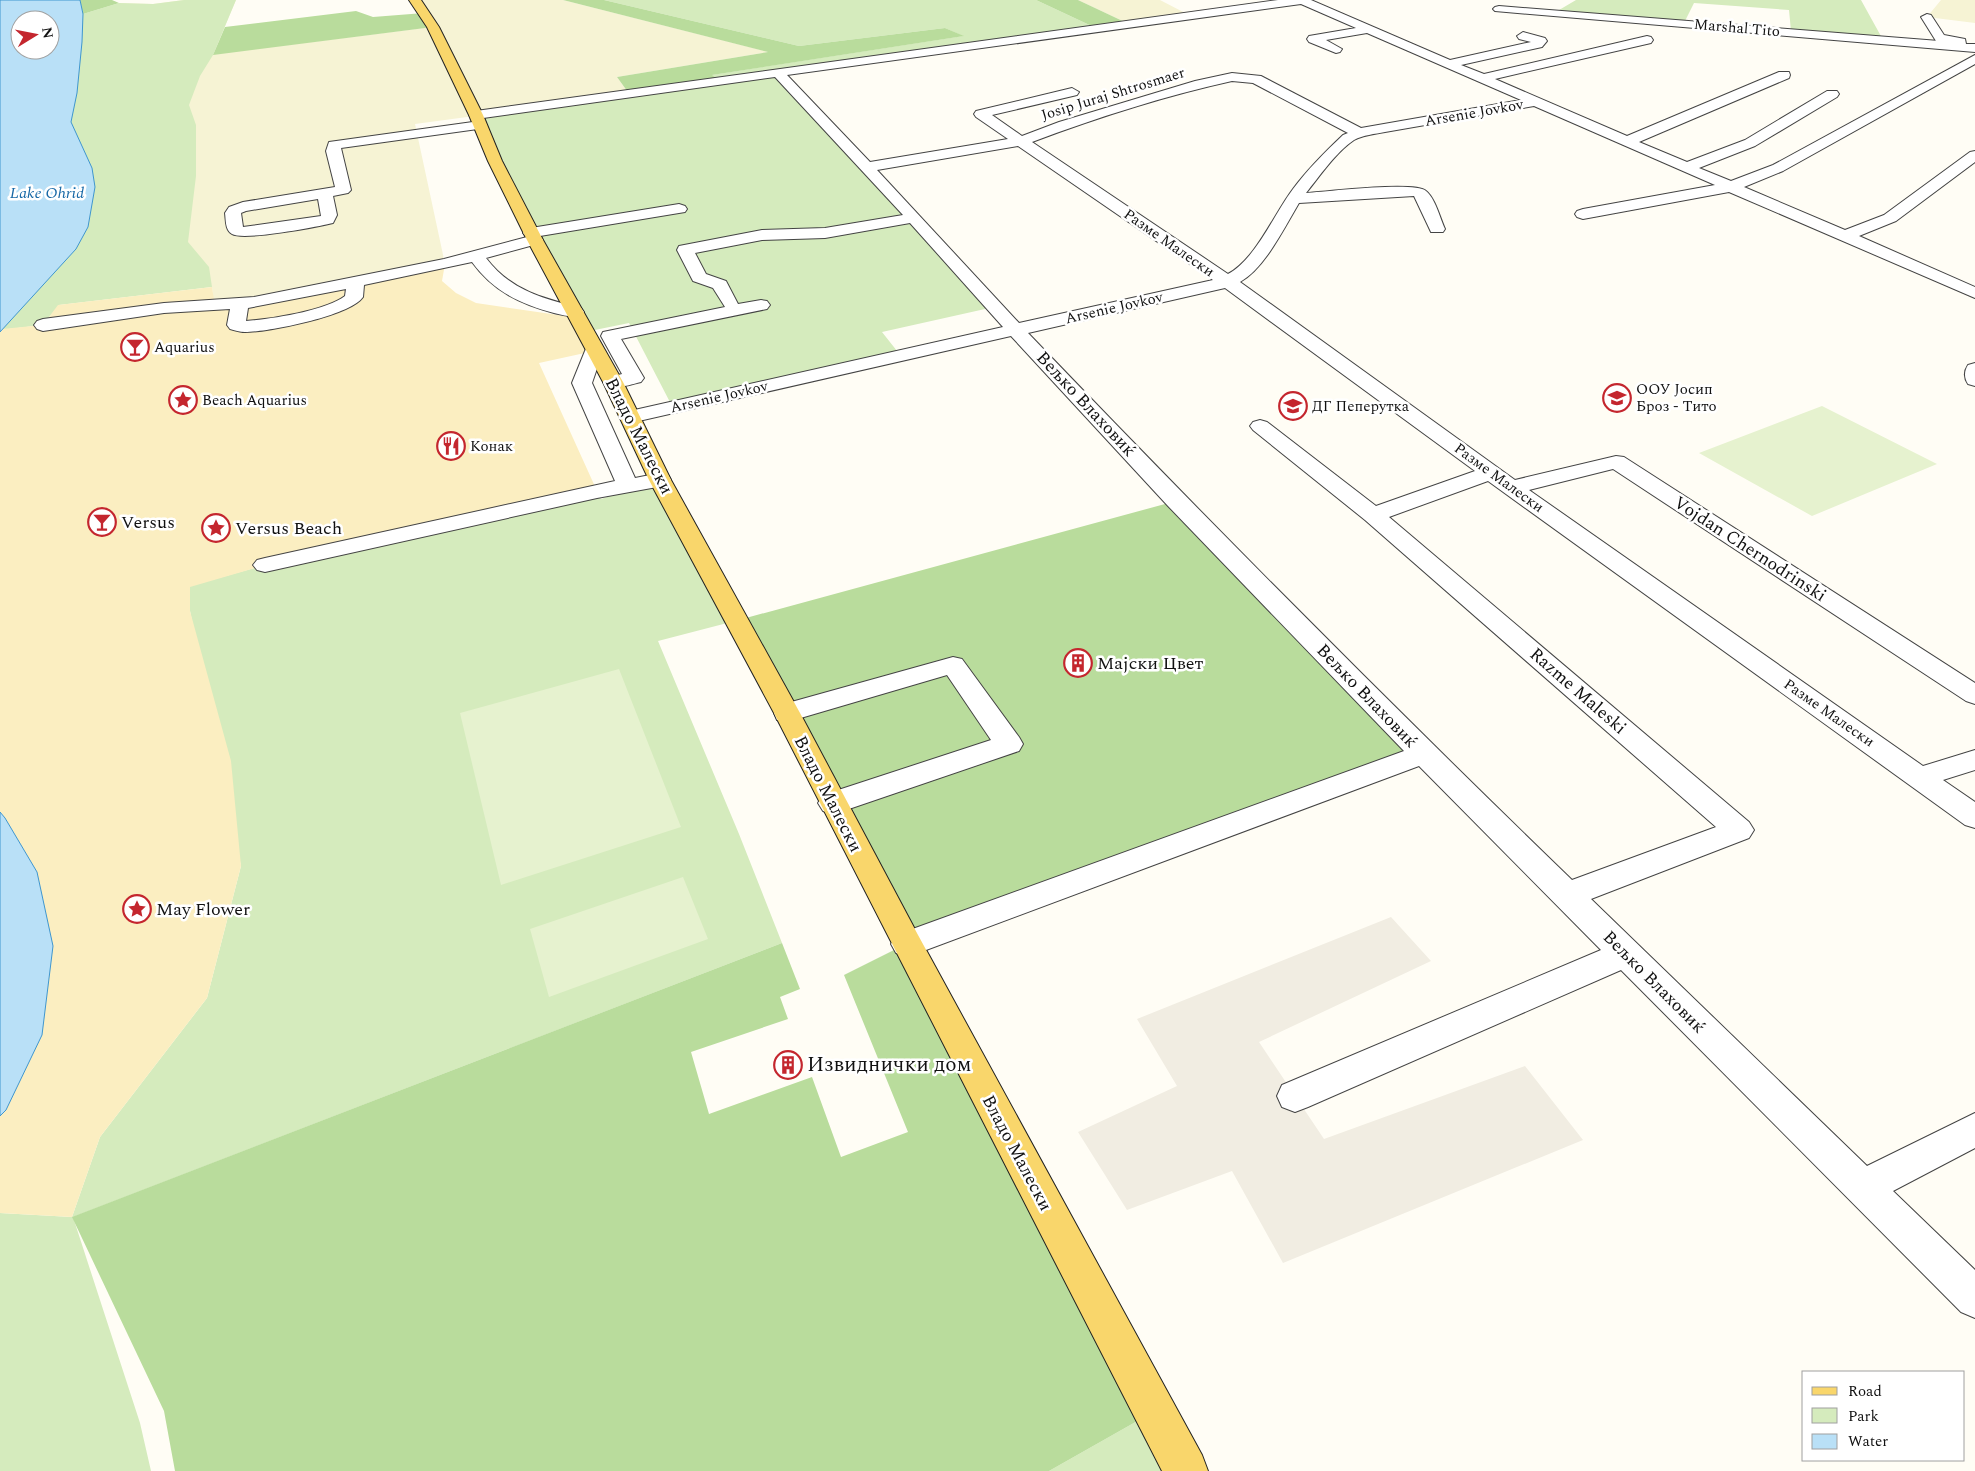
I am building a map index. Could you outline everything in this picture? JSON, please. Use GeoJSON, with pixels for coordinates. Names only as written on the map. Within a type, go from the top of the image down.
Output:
{"type":"FeatureCollection","features":[{"type":"Feature","properties":{"kind":"main road","name":"Владо Малески"},"geometry":{"type":"LineString","coordinates":[[415,0],[432,27],[533,237],[612,382],[660,480],[787,713],[1186,1471]]}},
{"type":"Feature","properties":{"kind":"street"},"geometry":{"type":"LineString","coordinates":[[325,193],[330,215],[327,220],[239,232],[235,229],[233,213],[235,210],[243,207],[270,203],[325,193],[343,190],[333,151],[334,145],[478,120],[779,74],[1302,0],[1975,293]]}},
{"type":"Feature","properties":{"kind":"street","name":"Marshal Tito"},"geometry":{"type":"LineString","coordinates":[[1499,9],[1975,46]]}},
{"type":"Feature","properties":{"kind":"street","name":"Marshal Tito"},"geometry":{"type":"LineString","coordinates":[[1927,16],[1940,38],[1975,46]]}},
{"type":"Feature","properties":{"kind":"street"},"geometry":{"type":"LineString","coordinates":[[1336,49],[1313,39],[1367,29]]}},
{"type":"Feature","properties":{"kind":"street"},"geometry":{"type":"LineString","coordinates":[[1448,64],[1538,44],[1541,41],[1523,36]]}},
{"type":"Feature","properties":{"kind":"street"},"geometry":{"type":"LineString","coordinates":[[1481,79],[1647,40]]}},
{"type":"Feature","properties":{"kind":"street"},"geometry":{"type":"LineString","coordinates":[[1583,214],[1730,187],[1778,168],[1975,59]]}},
{"type":"Feature","properties":{"kind":"street","name":"Вељко Влаховиќ"},"geometry":{"type":"LineString","coordinates":[[779,74],[1176,501],[1424,754],[1975,1298]]}},
{"type":"Feature","properties":{"kind":"street"},"geometry":{"type":"LineString","coordinates":[[1626,142],[1784,75]]}},
{"type":"Feature","properties":{"kind":"street","name":"Josip Juraj Shtrosmaer"},"geometry":{"type":"LineString","coordinates":[[866,167],[1021,141],[1073,122],[1200,84],[1232,77],[1256,79],[1359,133]]}},
{"type":"Feature","properties":{"kind":"street","name":"Разме Малески"},"geometry":{"type":"LineString","coordinates":[[1072,92],[981,114],[1269,310],[1501,480],[1975,817]]}},
{"type":"Feature","properties":{"kind":"street"},"geometry":{"type":"LineString","coordinates":[[1685,168],[1750,143],[1832,94]]}},
{"type":"Feature","properties":{"kind":"street","name":"Arsenie Jovkov"},"geometry":{"type":"LineString","coordinates":[[630,417],[1010,324],[1227,282],[1242,274],[1253,263],[1294,199],[1320,165],[1339,145],[1359,133],[1534,102]]}},
{"type":"Feature","properties":{"kind":"street"},"geometry":{"type":"LineString","coordinates":[[1845,236],[1890,218],[1975,155]]}},
{"type":"Feature","properties":{"kind":"street"},"geometry":{"type":"LineString","coordinates":[[1294,199],[1403,191],[1418,192],[1422,195],[1437,229]]}},
{"type":"Feature","properties":{"kind":"street"},"geometry":{"type":"LineString","coordinates":[[270,203],[273,228]]}},
{"type":"Feature","properties":{"kind":"street"},"geometry":{"type":"LineString","coordinates":[[43,325],[164,308],[240,304],[476,256],[533,237],[679,208]]}},
{"type":"Feature","properties":{"kind":"street"},"geometry":{"type":"LineString","coordinates":[[730,303],[720,285],[699,277],[685,250],[762,235],[826,233],[914,218]]}},
{"type":"Feature","properties":{"kind":"street"},"geometry":{"type":"LineString","coordinates":[[476,256],[487,272],[509,292],[540,305],[575,312]]}},
{"type":"Feature","properties":{"kind":"street"},"geometry":{"type":"LineString","coordinates":[[1948,282],[1975,272]]}},
{"type":"Feature","properties":{"kind":"street"},"geometry":{"type":"LineString","coordinates":[[240,304],[236,325],[241,328],[263,325],[343,305],[354,297],[355,282]]}},
{"type":"Feature","properties":{"kind":"street"},"geometry":{"type":"LineString","coordinates":[[612,382],[634,378],[610,336],[761,305]]}},
{"type":"Feature","properties":{"kind":"street"},"geometry":{"type":"LineString","coordinates":[[939,330],[1010,324]]}},
{"type":"Feature","properties":{"kind":"street"},"geometry":{"type":"LineString","coordinates":[[594,350],[582,383],[628,486]]}},
{"type":"Feature","properties":{"kind":"street"},"geometry":{"type":"LineString","coordinates":[[1975,369],[1975,380]]}},
{"type":"Feature","properties":{"kind":"street"},"geometry":{"type":"LineString","coordinates":[[1260,426],[1373,515],[1501,480]]}},
{"type":"Feature","properties":{"kind":"street","name":"Vojdan Chernodrinski"},"geometry":{"type":"LineString","coordinates":[[1501,480],[1616,462],[1975,695]]}},
{"type":"Feature","properties":{"kind":"street"},"geometry":{"type":"LineString","coordinates":[[265,565],[597,491],[660,480]]}},
{"type":"Feature","properties":{"kind":"street","name":"Razme Maleski"},"geometry":{"type":"LineString","coordinates":[[1373,515],[1739,830],[1567,895]]}},
{"type":"Feature","properties":{"kind":"street"},"geometry":{"type":"LineString","coordinates":[[787,713],[953,665],[1009,744],[833,803]]}},
{"type":"Feature","properties":{"kind":"street"},"geometry":{"type":"LineString","coordinates":[[907,944],[1424,754]]}},
{"type":"Feature","properties":{"kind":"street"},"geometry":{"type":"LineString","coordinates":[[1920,777],[1975,760]]}},
{"type":"Feature","properties":{"kind":"street"},"geometry":{"type":"LineString","coordinates":[[1295,1096],[1625,954]]}},
{"type":"Feature","properties":{"kind":"street"},"geometry":{"type":"LineString","coordinates":[[1862,1187],[1975,1130]]}},
{"type":"Feature","properties":{"kind":"shaded area"},"geometry":{"type":"Polygon","coordinates":[[[184,0],[236,0],[213,54],[432,27],[415,0],[563,0],[769,52],[617,77],[630,95],[415,124],[445,264],[214,306],[212,287],[76,249],[119,3],[153,4],[184,0]]]}},
{"type":"Feature","properties":{"kind":"shaded area"},"geometry":{"type":"Polygon","coordinates":[[[1078,0],[1160,0],[1189,15],[1129,24],[1078,0]]]}},
{"type":"Feature","properties":{"kind":"shaded area"},"geometry":{"type":"Polygon","coordinates":[[[1941,0],[1975,0],[1975,23],[1927,17],[1941,0]]]}},
{"type":"Feature","properties":{"kind":"shaded area"},"geometry":{"type":"Polygon","coordinates":[[[1391,917],[1431,961],[1259,1042],[1324,1139],[1525,1066],[1583,1140],[1283,1263],[1232,1171],[1127,1210],[1078,1132],[1177,1086],[1137,1019],[1391,917]]]}},
{"type":"Feature","properties":{"kind":"green space"},"geometry":{"type":"Polygon","coordinates":[[[0,0],[80,0],[83,14],[119,3],[153,4],[184,0],[236,0],[213,55],[200,76],[189,105],[196,125],[196,176],[188,242],[209,267],[212,287],[59,305],[43,325],[0,330],[0,0]]]}},
{"type":"Feature","properties":{"kind":"green space"},"geometry":{"type":"Polygon","coordinates":[[[80,0],[112,0],[119,3],[83,14],[80,0]]]}},
{"type":"Feature","properties":{"kind":"green space"},"geometry":{"type":"Polygon","coordinates":[[[563,0],[604,0],[799,46],[945,28],[964,36],[712,75],[721,82],[630,95],[617,77],[768,52],[563,0]]]}},
{"type":"Feature","properties":{"kind":"green space"},"geometry":{"type":"Polygon","coordinates":[[[604,0],[1036,0],[1098,29],[780,74],[994,307],[882,332],[901,356],[673,408],[629,323],[585,332],[476,115],[721,81],[711,75],[963,36],[945,28],[799,46],[604,0]]]}},
{"type":"Feature","properties":{"kind":"green space"},"geometry":{"type":"Polygon","coordinates":[[[1036,0],[1078,0],[1129,24],[1098,29],[1036,0]]]}},
{"type":"Feature","properties":{"kind":"green space"},"geometry":{"type":"Polygon","coordinates":[[[1576,0],[1861,0],[1882,38],[1791,31],[1789,10],[1694,3],[1684,23],[1554,13],[1576,0]]]}},
{"type":"Feature","properties":{"kind":"green space"},"geometry":{"type":"Polygon","coordinates":[[[356,11],[373,17],[424,13],[433,27],[213,55],[225,27],[356,11]]]}},
{"type":"Feature","properties":{"kind":"green space"},"geometry":{"type":"Polygon","coordinates":[[[1822,406],[1937,464],[1812,516],[1699,453],[1822,406]]]}},
{"type":"Feature","properties":{"kind":"green space"},"geometry":{"type":"Polygon","coordinates":[[[660,480],[735,621],[658,641],[739,834],[782,943],[73,1217],[140,1423],[151,1471],[0,1471],[0,1213],[72,1217],[100,1137],[207,998],[241,866],[190,611],[190,586],[265,565],[597,491],[601,499],[660,480]]]}},
{"type":"Feature","properties":{"kind":"green space"},"geometry":{"type":"Polygon","coordinates":[[[1176,501],[1424,754],[907,944],[1155,1411],[1049,1471],[175,1471],[164,1411],[72,1217],[782,943],[800,989],[780,997],[788,1019],[691,1052],[709,1114],[812,1077],[841,1157],[908,1132],[844,975],[906,944],[735,621],[1176,501]]]}},
{"type":"Feature","properties":{"kind":"green space"},"geometry":{"type":"Polygon","coordinates":[[[619,669],[681,827],[501,885],[460,713],[619,669]]]}},
{"type":"Feature","properties":{"kind":"green space"},"geometry":{"type":"Polygon","coordinates":[[[683,877],[708,939],[549,997],[530,929],[683,877]]]}},
{"type":"Feature","properties":{"kind":"green space"},"geometry":{"type":"Polygon","coordinates":[[[1155,1411],[1186,1471],[1049,1471],[1155,1411]]]}},
{"type":"Feature","properties":{"kind":"sand"},"geometry":{"type":"Polygon","coordinates":[[[445,264],[442,281],[456,293],[476,303],[579,318],[594,351],[539,363],[597,491],[265,565],[190,587],[190,611],[231,761],[241,866],[207,998],[100,1137],[72,1217],[0,1213],[0,1116],[6,1109],[42,1035],[37,872],[0,812],[0,332],[2,329],[43,325],[58,305],[212,287],[215,306],[445,264]]]}},
{"type":"Feature","properties":{"kind":"water","name":"Lake Ohrid"},"geometry":{"type":"Polygon","coordinates":[[[0,0],[80,0],[83,14],[82,42],[77,93],[71,122],[92,168],[95,187],[88,227],[76,249],[0,332],[0,0]]]}},
{"type":"Feature","properties":{"kind":"water"},"geometry":{"type":"Polygon","coordinates":[[[0,812],[37,872],[53,946],[42,1035],[6,1110],[0,1116],[0,812]]]}},
{"type":"Feature","properties":{"kind":"place","name":"Aquarius"},"geometry":{"type":"Point","coordinates":[135,347]}},
{"type":"Feature","properties":{"kind":"place","name":"ООУ Јосип Броз - Тито"},"geometry":{"type":"Point","coordinates":[1617,398]}},
{"type":"Feature","properties":{"kind":"place","name":"Beach Aquarius"},"geometry":{"type":"Point","coordinates":[183,400]}},
{"type":"Feature","properties":{"kind":"place","name":"ДГ Пеперутка"},"geometry":{"type":"Point","coordinates":[1293,406]}},
{"type":"Feature","properties":{"kind":"place","name":"Конак"},"geometry":{"type":"Point","coordinates":[451,446]}},
{"type":"Feature","properties":{"kind":"place","name":"Versus"},"geometry":{"type":"Point","coordinates":[102,522]}},
{"type":"Feature","properties":{"kind":"place","name":"Versus Beach"},"geometry":{"type":"Point","coordinates":[216,528]}},
{"type":"Feature","properties":{"kind":"place","name":"Мајски Цвет"},"geometry":{"type":"Point","coordinates":[1078,663]}},
{"type":"Feature","properties":{"kind":"place","name":"May Flower"},"geometry":{"type":"Point","coordinates":[137,909]}},
{"type":"Feature","properties":{"kind":"place","name":"Извиднички дом"},"geometry":{"type":"Point","coordinates":[788,1065]}}]}
